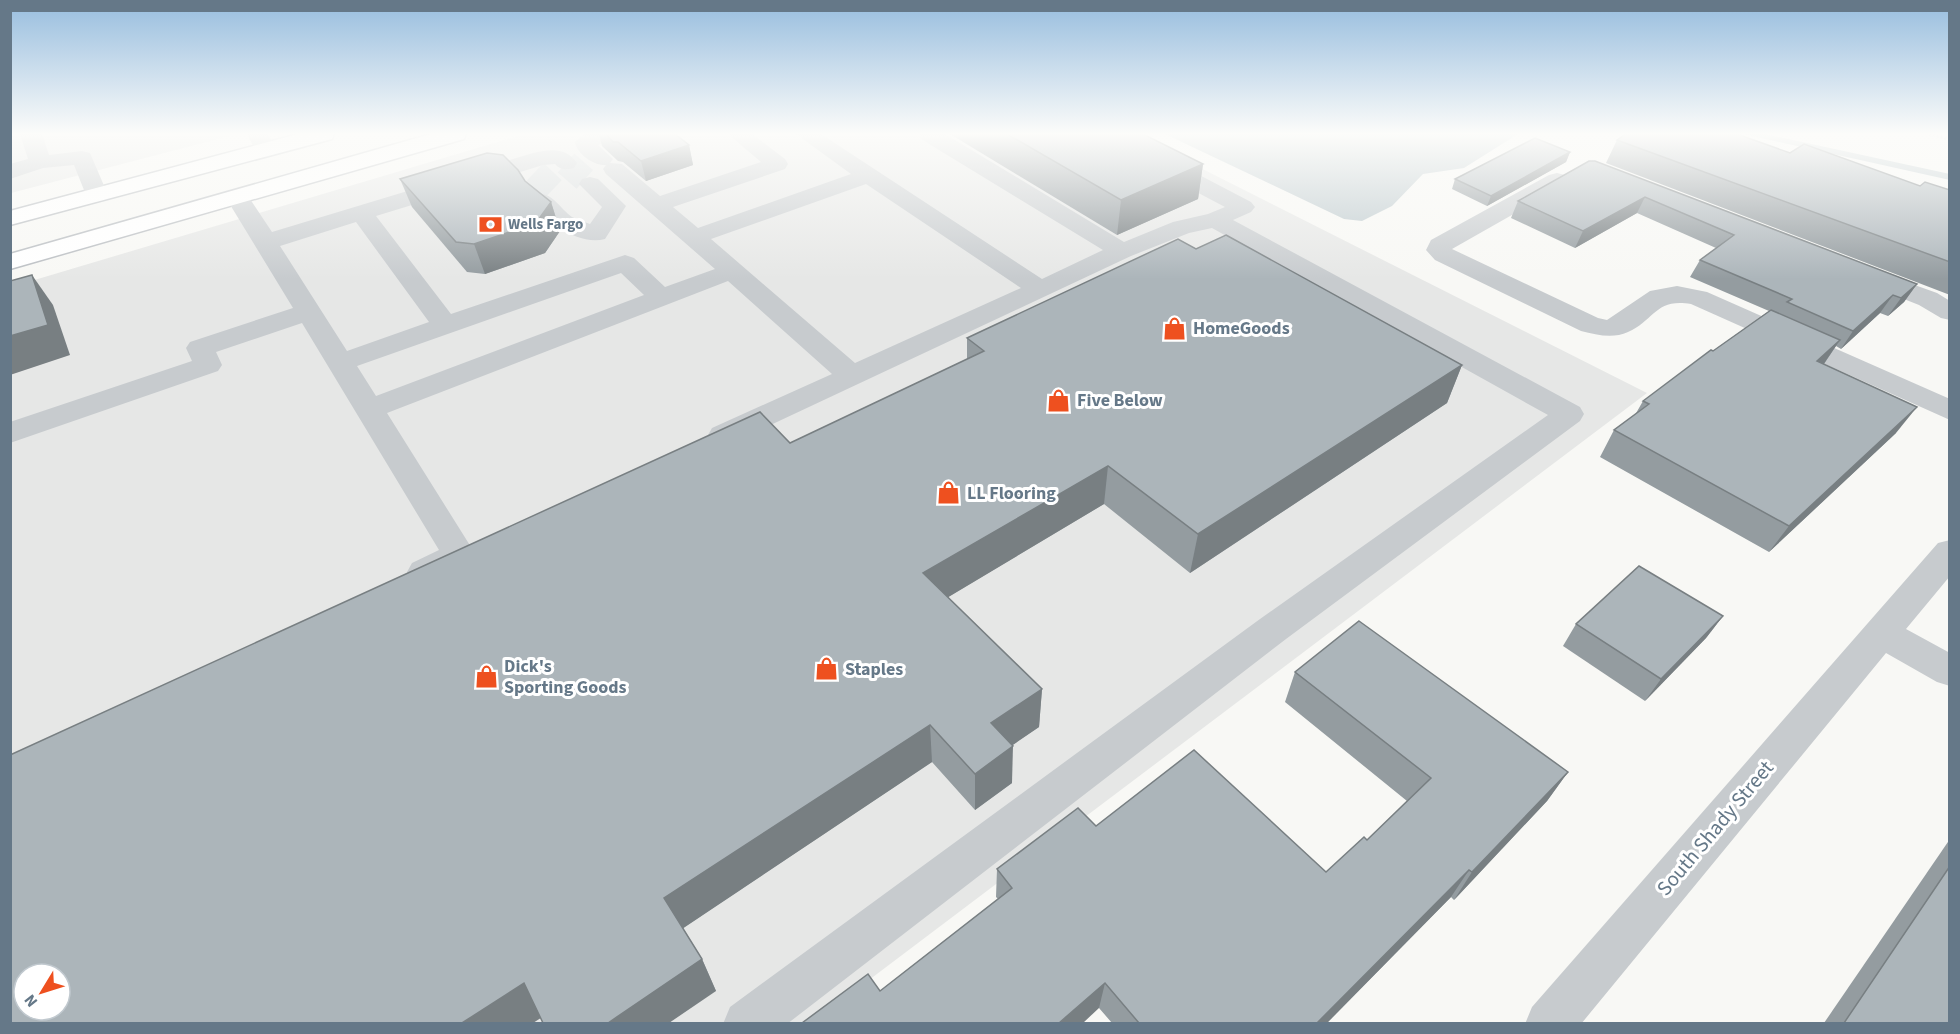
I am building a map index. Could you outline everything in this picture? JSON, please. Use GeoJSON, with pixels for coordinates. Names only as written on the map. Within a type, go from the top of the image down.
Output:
{"type":"FeatureCollection","features":[{"type":"Feature","properties":{"kind":"main road"},"geometry":{"type":"LineString","coordinates":[[10,218],[136,182]]}},
{"type":"Feature","properties":{"kind":"main road"},"geometry":{"type":"LineString","coordinates":[[238,198],[265,182]]}},
{"type":"Feature","properties":{"kind":"main road"},"geometry":{"type":"LineString","coordinates":[[10,262],[292,182]]}},
{"type":"Feature","properties":{"kind":"street"},"geometry":{"type":"LineString","coordinates":[[91,182],[96,195]]}},
{"type":"Feature","properties":{"kind":"street"},"geometry":{"type":"LineString","coordinates":[[266,242],[361,213],[477,182]]}},
{"type":"Feature","properties":{"kind":"street"},"geometry":{"type":"LineString","coordinates":[[629,182],[852,376]]}},
{"type":"Feature","properties":{"kind":"street"},"geometry":{"type":"LineString","coordinates":[[656,205],[723,182]]}},
{"type":"Feature","properties":{"kind":"street"},"geometry":{"type":"LineString","coordinates":[[694,237],[849,182]]}},
{"type":"Feature","properties":{"kind":"street"},"geometry":{"type":"LineString","coordinates":[[876,182],[1040,290]]}},
{"type":"Feature","properties":{"kind":"street"},"geometry":{"type":"LineString","coordinates":[[1009,182],[1122,251]]}},
{"type":"Feature","properties":{"kind":"street"},"geometry":{"type":"LineString","coordinates":[[699,446],[1122,251],[1182,227],[1215,220],[1243,207],[1196,182]]}},
{"type":"Feature","properties":{"kind":"street"},"geometry":{"type":"LineString","coordinates":[[1552,182],[1440,245],[1438,250],[1444,255],[1591,326],[1619,327],[1659,297],[1677,294],[1698,298],[1950,411]]}},
{"type":"Feature","properties":{"kind":"street"},"geometry":{"type":"LineString","coordinates":[[566,192],[600,211],[596,234],[565,223],[566,192]]}},
{"type":"Feature","properties":{"kind":"street"},"geometry":{"type":"LineString","coordinates":[[238,198],[367,410],[470,551],[395,585]]}},
{"type":"Feature","properties":{"kind":"street"},"geometry":{"type":"LineString","coordinates":[[361,213],[445,325]]}},
{"type":"Feature","properties":{"kind":"street"},"geometry":{"type":"LineString","coordinates":[[747,1023],[1273,629],[1569,414],[1215,220]]}},
{"type":"Feature","properties":{"kind":"street"},"geometry":{"type":"LineString","coordinates":[[339,363],[625,263],[661,298]]}},
{"type":"Feature","properties":{"kind":"street"},"geometry":{"type":"LineString","coordinates":[[1853,270],[1928,299],[1950,312]]}},
{"type":"Feature","properties":{"kind":"street"},"geometry":{"type":"LineString","coordinates":[[367,410],[732,271]]}},
{"type":"Feature","properties":{"kind":"street"},"geometry":{"type":"LineString","coordinates":[[10,433],[208,365],[200,348],[308,312]]}},
{"type":"Feature","properties":{"kind":"street","name":"South Shady Street"},"geometry":{"type":"LineString","coordinates":[[1549,1023],[1950,552]]}},
{"type":"Feature","properties":{"kind":"street"},"geometry":{"type":"LineString","coordinates":[[1881,632],[1950,671]]}},
{"type":"Feature","properties":{"kind":"shaded area"},"geometry":{"type":"Polygon","coordinates":[[[11,182],[52,182],[11,193],[11,182]]]}},
{"type":"Feature","properties":{"kind":"shaded area"},"geometry":{"type":"Polygon","coordinates":[[[362,182],[1229,182],[1647,393],[812,1023],[11,1024],[11,287],[362,182]]]}},
{"type":"Feature","properties":{"kind":"shaded area"},"geometry":{"type":"Polygon","coordinates":[[[1267,182],[1415,182],[1392,206],[1362,221],[1344,219],[1267,182]]]}},
{"type":"Feature","properties":{"kind":"building"},"geometry":{"type":"Polygon","coordinates":[[[403,182],[527,182],[551,202],[536,223],[474,244],[456,242],[403,182]]]}},
{"type":"Feature","properties":{"kind":"building"},"geometry":{"type":"Polygon","coordinates":[[[1090,182],[1161,182],[1121,200],[1090,182]]]}},
{"type":"Feature","properties":{"kind":"building"},"geometry":{"type":"Polygon","coordinates":[[[1462,182],[1516,182],[1491,196],[1462,182]]]}},
{"type":"Feature","properties":{"kind":"building"},"geometry":{"type":"Polygon","coordinates":[[[1551,182],[1651,182],[1917,284],[1901,298],[1893,295],[1853,331],[1787,302],[1792,299],[1700,260],[1734,235],[1645,197],[1583,231],[1518,201],[1551,182]]]}},
{"type":"Feature","properties":{"kind":"building"},"geometry":{"type":"Polygon","coordinates":[[[1732,182],[1910,182],[1920,186],[1926,182],[1950,190],[1950,262],[1732,182]]]}},
{"type":"Feature","properties":{"kind":"building"},"geometry":{"type":"Polygon","coordinates":[[[1226,235],[1462,365],[1198,534],[1108,466],[923,573],[1042,689],[991,723],[1013,746],[975,774],[930,725],[664,898],[702,959],[608,1023],[543,1023],[524,983],[462,1023],[10,1023],[10,755],[760,412],[790,443],[984,351],[967,338],[1178,239],[1196,249],[1226,235]]]}},
{"type":"Feature","properties":{"kind":"building"},"geometry":{"type":"Polygon","coordinates":[[[32,275],[48,325],[10,336],[10,281],[32,275]]]}},
{"type":"Feature","properties":{"kind":"building"},"geometry":{"type":"Polygon","coordinates":[[[1771,310],[1840,340],[1817,361],[1917,407],[1789,526],[1614,430],[1649,404],[1643,401],[1711,350],[1713,351],[1771,310]]]}},
{"type":"Feature","properties":{"kind":"building"},"geometry":{"type":"Polygon","coordinates":[[[1639,566],[1723,616],[1661,679],[1576,624],[1639,566]]]}},
{"type":"Feature","properties":{"kind":"building"},"geometry":{"type":"Polygon","coordinates":[[[1359,621],[1568,772],[1472,872],[1469,870],[1317,1023],[1139,1023],[1105,983],[1059,1023],[802,1023],[868,974],[880,991],[1012,888],[997,869],[1078,808],[1096,826],[1194,750],[1326,872],[1364,837],[1367,840],[1431,778],[1295,672],[1359,621]]]}},
{"type":"Feature","properties":{"kind":"building"},"geometry":{"type":"Polygon","coordinates":[[[1950,866],[1950,1023],[1844,1023],[1950,866]]]}},
{"type":"Feature","properties":{"kind":"tunnel"},"geometry":{"type":"LineString","coordinates":[[546,182],[559,195]]}},
{"type":"Feature","properties":{"kind":"place","name":"Wells Fargo"},"geometry":{"type":"Point","coordinates":[490,224]}},
{"type":"Feature","properties":{"kind":"place","name":"HomeGoods"},"geometry":{"type":"Point","coordinates":[1175,328]}},
{"type":"Feature","properties":{"kind":"place","name":"Five Below"},"geometry":{"type":"Point","coordinates":[1059,400]}},
{"type":"Feature","properties":{"kind":"place","name":"LL Flooring"},"geometry":{"type":"Point","coordinates":[949,493]}},
{"type":"Feature","properties":{"kind":"place","name":"Staples"},"geometry":{"type":"Point","coordinates":[827,669]}},
{"type":"Feature","properties":{"kind":"place","name":"Dick's Sporting Goods"},"geometry":{"type":"Point","coordinates":[486,676]}}]}
